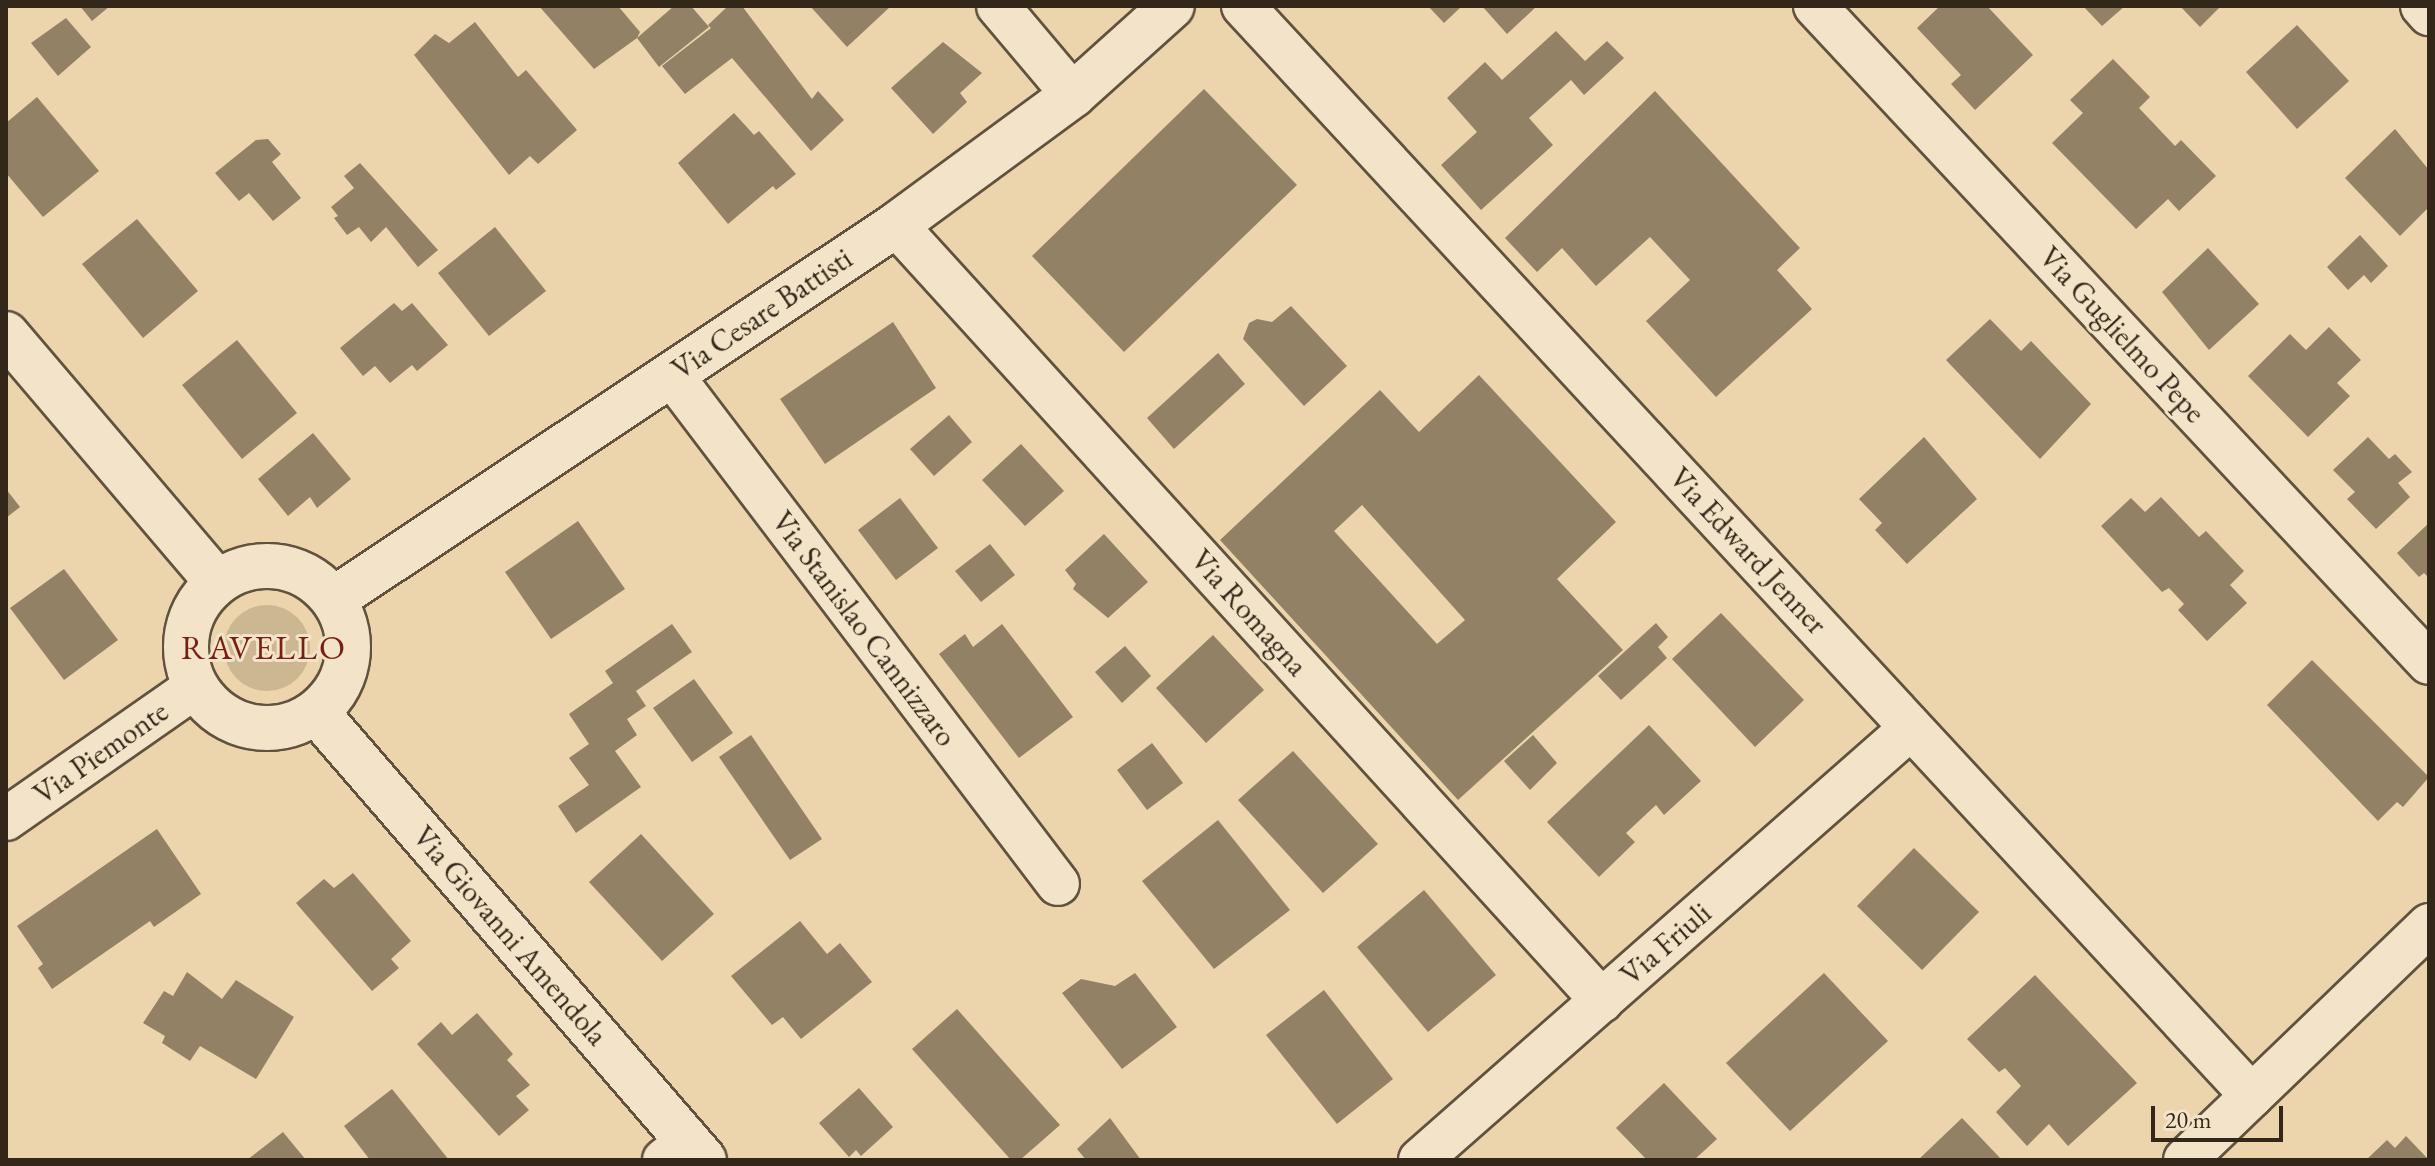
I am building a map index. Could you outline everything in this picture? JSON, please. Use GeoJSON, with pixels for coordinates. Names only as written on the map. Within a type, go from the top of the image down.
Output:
{"type":"FeatureCollection","features":[{"type":"Feature","properties":{"kind":"street"},"geometry":{"type":"LineString","coordinates":[[998,6],[1073,95]]}},
{"type":"Feature","properties":{"kind":"street","name":"Via Cesare Battisti"},"geometry":{"type":"LineString","coordinates":[[334,599],[896,225],[1073,95],[1172,6]]}},
{"type":"Feature","properties":{"kind":"street","name":"Via Edward Jenner"},"geometry":{"type":"LineString","coordinates":[[1243,6],[2252,1096]]}},
{"type":"Feature","properties":{"kind":"street","name":"Via Guglielmo Pepe"},"geometry":{"type":"LineString","coordinates":[[1815,6],[2429,663]]}},
{"type":"Feature","properties":{"kind":"street"},"geometry":{"type":"LineString","coordinates":[[2422,6],[2429,14]]}},
{"type":"Feature","properties":{"kind":"street","name":"Via Romagna"},"geometry":{"type":"LineString","coordinates":[[896,225],[1602,1001]]}},
{"type":"Feature","properties":{"kind":"street"},"geometry":{"type":"LineString","coordinates":[[6,334],[217,582]]}},
{"type":"Feature","properties":{"kind":"street","name":"Via Stanislao Cannizzaro"},"geometry":{"type":"LineString","coordinates":[[671,374],[1058,884]]}},
{"type":"Feature","properties":{"kind":"street"},"geometry":{"type":"LineString","coordinates":[[279,566],[310,577],[334,599],[347,627],[349,659],[338,689],[317,713],[285,728],[250,727],[218,713],[195,687],[186,660],[187,630],[197,603],[217,582],[247,568],[279,566]]}},
{"type":"Feature","properties":{"kind":"street","name":"Via Piemonte"},"geometry":{"type":"LineString","coordinates":[[6,819],[195,687]]}},
{"type":"Feature","properties":{"kind":"street","name":"Via Giovanni Amendola"},"geometry":{"type":"LineString","coordinates":[[317,713],[685,1154]]}},
{"type":"Feature","properties":{"kind":"street","name":"Via Friuli"},"geometry":{"type":"LineString","coordinates":[[1420,1160],[1911,728]]}},
{"type":"Feature","properties":{"kind":"street"},"geometry":{"type":"LineString","coordinates":[[2185,1160],[2429,925]]}},
{"type":"Feature","properties":{"kind":"shaded area"},"geometry":{"type":"Polygon","coordinates":[[[259,605],[275,605],[298,617],[307,631],[310,648],[307,665],[298,679],[275,691],[259,691],[243,684],[231,672],[224,656],[224,640],[231,624],[243,612],[259,605]]]}},
{"type":"Feature","properties":{"kind":"building"},"geometry":{"type":"Polygon","coordinates":[[[80,6],[110,6],[92,21],[80,6]]]}},
{"type":"Feature","properties":{"kind":"building"},"geometry":{"type":"Polygon","coordinates":[[[539,6],[618,6],[640,32],[637,38],[594,69],[539,6]]]}},
{"type":"Feature","properties":{"kind":"building"},"geometry":{"type":"Polygon","coordinates":[[[674,6],[691,6],[709,27],[659,67],[637,38],[674,6]]]}},
{"type":"Feature","properties":{"kind":"building"},"geometry":{"type":"Polygon","coordinates":[[[728,6],[742,6],[812,99],[818,91],[844,120],[811,151],[732,58],[685,94],[662,66],[711,28],[708,25],[728,6]]]}},
{"type":"Feature","properties":{"kind":"building"},"geometry":{"type":"Polygon","coordinates":[[[810,6],[891,6],[847,47],[810,6]]]}},
{"type":"Feature","properties":{"kind":"building"},"geometry":{"type":"Polygon","coordinates":[[[1428,6],[1462,6],[1444,23],[1428,6]]]}},
{"type":"Feature","properties":{"kind":"building"},"geometry":{"type":"Polygon","coordinates":[[[1482,6],[1537,6],[1507,34],[1482,6]]]}},
{"type":"Feature","properties":{"kind":"building"},"geometry":{"type":"Polygon","coordinates":[[[1940,6],[1987,6],[2033,55],[1975,110],[1951,84],[1961,75],[1917,28],[1940,6]]]}},
{"type":"Feature","properties":{"kind":"building"},"geometry":{"type":"Polygon","coordinates":[[[2083,6],[2125,6],[2102,26],[2083,6]]]}},
{"type":"Feature","properties":{"kind":"building"},"geometry":{"type":"Polygon","coordinates":[[[2180,6],[2221,6],[2200,27],[2180,6]]]}},
{"type":"Feature","properties":{"kind":"building"},"geometry":{"type":"Polygon","coordinates":[[[66,18],[91,47],[58,76],[31,43],[66,18]]]}},
{"type":"Feature","properties":{"kind":"building"},"geometry":{"type":"Polygon","coordinates":[[[475,22],[518,77],[526,70],[577,130],[538,164],[530,156],[509,175],[414,55],[435,34],[449,43],[475,22]]]}},
{"type":"Feature","properties":{"kind":"building"},"geometry":{"type":"Polygon","coordinates":[[[2297,25],[2349,81],[2297,129],[2246,72],[2297,25]]]}},
{"type":"Feature","properties":{"kind":"building"},"geometry":{"type":"Polygon","coordinates":[[[1556,31],[1585,61],[1607,41],[1624,58],[1584,95],[1571,80],[1529,118],[1553,145],[1481,210],[1441,165],[1477,132],[1447,98],[1485,62],[1502,80],[1556,31]]]}},
{"type":"Feature","properties":{"kind":"building"},"geometry":{"type":"Polygon","coordinates":[[[943,42],[982,73],[960,93],[967,102],[933,134],[891,88],[943,42]]]}},
{"type":"Feature","properties":{"kind":"building"},"geometry":{"type":"Polygon","coordinates":[[[2113,59],[2150,97],[2139,108],[2175,146],[2181,140],[2216,176],[2179,211],[2168,199],[2136,229],[2052,143],[2083,113],[2070,100],[2113,59]]]}},
{"type":"Feature","properties":{"kind":"building"},"geometry":{"type":"Polygon","coordinates":[[[1204,89],[1297,185],[1124,352],[1032,256],[1204,89]]]}},
{"type":"Feature","properties":{"kind":"building"},"geometry":{"type":"Polygon","coordinates":[[[1655,91],[1800,248],[1777,270],[1812,309],[1716,397],[1646,321],[1690,280],[1650,237],[1596,286],[1562,248],[1537,272],[1505,238],[1655,91]]]}},
{"type":"Feature","properties":{"kind":"building"},"geometry":{"type":"Polygon","coordinates":[[[37,97],[99,171],[43,217],[6,173],[6,123],[37,97]]]}},
{"type":"Feature","properties":{"kind":"building"},"geometry":{"type":"Polygon","coordinates":[[[734,113],[754,135],[759,131],[796,174],[776,190],[773,186],[728,224],[678,163],[734,113]]]}},
{"type":"Feature","properties":{"kind":"building"},"geometry":{"type":"Polygon","coordinates":[[[2395,129],[2429,170],[2429,207],[2400,236],[2345,178],[2395,129]]]}},
{"type":"Feature","properties":{"kind":"building"},"geometry":{"type":"Polygon","coordinates":[[[268,139],[281,154],[272,162],[301,198],[273,221],[249,193],[239,201],[215,173],[256,140],[268,139]]]}},
{"type":"Feature","properties":{"kind":"building"},"geometry":{"type":"Polygon","coordinates":[[[360,163],[438,250],[418,267],[386,227],[371,242],[359,227],[347,235],[334,218],[338,216],[331,207],[354,188],[344,176],[360,163]]]}},
{"type":"Feature","properties":{"kind":"building"},"geometry":{"type":"Polygon","coordinates":[[[137,219],[198,291],[143,338],[82,264],[137,219]]]}},
{"type":"Feature","properties":{"kind":"building"},"geometry":{"type":"Polygon","coordinates":[[[495,227],[546,291],[489,336],[438,273],[495,227]]]}},
{"type":"Feature","properties":{"kind":"building"},"geometry":{"type":"Polygon","coordinates":[[[2360,235],[2388,266],[2371,283],[2364,275],[2348,290],[2327,267],[2360,235]]]}},
{"type":"Feature","properties":{"kind":"building"},"geometry":{"type":"Polygon","coordinates":[[[2208,248],[2259,304],[2209,350],[2162,292],[2208,248]]]}},
{"type":"Feature","properties":{"kind":"building"},"geometry":{"type":"Polygon","coordinates":[[[394,303],[402,311],[412,303],[448,345],[417,371],[412,365],[390,383],[375,366],[363,376],[340,348],[394,303]]]}},
{"type":"Feature","properties":{"kind":"building"},"geometry":{"type":"Polygon","coordinates":[[[1291,306],[1347,366],[1304,406],[1243,339],[1249,323],[1257,319],[1272,322],[1291,306]]]}},
{"type":"Feature","properties":{"kind":"building"},"geometry":{"type":"Polygon","coordinates":[[[1990,319],[2021,351],[2031,341],[2091,404],[2040,459],[1946,360],[1990,319]]]}},
{"type":"Feature","properties":{"kind":"building"},"geometry":{"type":"Polygon","coordinates":[[[893,322],[936,388],[825,464],[780,399],[893,322]]]}},
{"type":"Feature","properties":{"kind":"building"},"geometry":{"type":"Polygon","coordinates":[[[2329,327],[2361,360],[2337,383],[2350,396],[2308,437],[2248,376],[2290,334],[2306,350],[2329,327]]]}},
{"type":"Feature","properties":{"kind":"building"},"geometry":{"type":"Polygon","coordinates":[[[237,340],[297,413],[242,459],[182,385],[237,340]]]}},
{"type":"Feature","properties":{"kind":"building"},"geometry":{"type":"Polygon","coordinates":[[[1218,353],[1245,384],[1174,449],[1147,418],[1218,353]]]}},
{"type":"Feature","properties":{"kind":"building"},"geometry":{"type":"Polygon","coordinates":[[[1479,375],[1616,522],[1557,579],[1623,650],[1458,800],[1220,540],[1380,390],[1419,432],[1479,375]],[[1362,505],[1334,531],[1437,644],[1465,620],[1362,505]]]}},
{"type":"Feature","properties":{"kind":"building"},"geometry":{"type":"Polygon","coordinates":[[[949,415],[972,442],[934,476],[910,449],[949,415]]]}},
{"type":"Feature","properties":{"kind":"building"},"geometry":{"type":"Polygon","coordinates":[[[313,433],[351,479],[317,508],[310,497],[288,516],[258,479],[313,433]]]}},
{"type":"Feature","properties":{"kind":"building"},"geometry":{"type":"Polygon","coordinates":[[[1924,437],[1977,499],[1907,564],[1875,530],[1882,523],[1859,499],[1924,437]]]}},
{"type":"Feature","properties":{"kind":"building"},"geometry":{"type":"Polygon","coordinates":[[[2368,437],[2389,459],[2395,454],[2412,472],[2398,483],[2410,497],[2376,529],[2347,499],[2355,492],[2333,470],[2368,437]]]}},
{"type":"Feature","properties":{"kind":"building"},"geometry":{"type":"Polygon","coordinates":[[[1021,444],[1064,491],[1025,526],[982,480],[1021,444]]]}},
{"type":"Feature","properties":{"kind":"building"},"geometry":{"type":"Polygon","coordinates":[[[6,489],[20,507],[6,518],[6,489]]]}},
{"type":"Feature","properties":{"kind":"building"},"geometry":{"type":"Polygon","coordinates":[[[2161,497],[2199,537],[2206,531],[2244,571],[2230,585],[2247,603],[2207,641],[2178,610],[2184,604],[2169,588],[2162,592],[2101,526],[2131,498],[2145,512],[2161,497]]]}},
{"type":"Feature","properties":{"kind":"building"},"geometry":{"type":"Polygon","coordinates":[[[900,498],[938,548],[896,580],[858,530],[900,498]]]}},
{"type":"Feature","properties":{"kind":"building"},"geometry":{"type":"Polygon","coordinates":[[[578,521],[625,589],[551,639],[505,572],[578,521]]]}},
{"type":"Feature","properties":{"kind":"building"},"geometry":{"type":"Polygon","coordinates":[[[2429,523],[2429,578],[2424,573],[2419,577],[2397,553],[2429,523]]]}},
{"type":"Feature","properties":{"kind":"building"},"geometry":{"type":"Polygon","coordinates":[[[1104,534],[1148,582],[1108,618],[1073,589],[1076,584],[1065,570],[1104,534]]]}},
{"type":"Feature","properties":{"kind":"building"},"geometry":{"type":"Polygon","coordinates":[[[990,544],[1015,575],[981,602],[955,571],[990,544]]]}},
{"type":"Feature","properties":{"kind":"building"},"geometry":{"type":"Polygon","coordinates":[[[64,569],[118,640],[64,680],[10,608],[64,569]]]}},
{"type":"Feature","properties":{"kind":"building"},"geometry":{"type":"Polygon","coordinates":[[[1721,613],[1804,700],[1755,747],[1672,659],[1721,613]]]}},
{"type":"Feature","properties":{"kind":"building"},"geometry":{"type":"Polygon","coordinates":[[[1656,623],[1668,637],[1658,647],[1667,658],[1621,700],[1598,676],[1656,623]]]}},
{"type":"Feature","properties":{"kind":"building"},"geometry":{"type":"Polygon","coordinates":[[[672,624],[692,652],[636,691],[646,706],[627,719],[637,735],[615,751],[641,787],[576,833],[558,806],[589,785],[569,758],[589,744],[569,714],[613,683],[605,671],[672,624]]]}},
{"type":"Feature","properties":{"kind":"building"},"geometry":{"type":"Polygon","coordinates":[[[1002,624],[1073,717],[1019,758],[939,654],[965,634],[973,647],[1002,624]]]}},
{"type":"Feature","properties":{"kind":"building"},"geometry":{"type":"Polygon","coordinates":[[[1213,635],[1264,690],[1206,743],[1156,688],[1213,635]]]}},
{"type":"Feature","properties":{"kind":"building"},"geometry":{"type":"Polygon","coordinates":[[[1125,646],[1151,676],[1122,703],[1095,672],[1125,646]]]}},
{"type":"Feature","properties":{"kind":"building"},"geometry":{"type":"Polygon","coordinates":[[[2312,660],[2429,777],[2403,807],[2397,802],[2378,821],[2267,705],[2312,660]]]}},
{"type":"Feature","properties":{"kind":"building"},"geometry":{"type":"Polygon","coordinates":[[[694,679],[733,733],[692,762],[653,708],[694,679]]]}},
{"type":"Feature","properties":{"kind":"building"},"geometry":{"type":"Polygon","coordinates":[[[1649,725],[1701,781],[1664,815],[1656,805],[1626,833],[1635,842],[1599,877],[1547,822],[1649,725]]]}},
{"type":"Feature","properties":{"kind":"building"},"geometry":{"type":"Polygon","coordinates":[[[751,735],[822,839],[790,860],[719,757],[751,735]]]}},
{"type":"Feature","properties":{"kind":"building"},"geometry":{"type":"Polygon","coordinates":[[[1533,735],[1557,763],[1530,790],[1504,761],[1533,735]]]}},
{"type":"Feature","properties":{"kind":"building"},"geometry":{"type":"Polygon","coordinates":[[[1152,743],[1183,783],[1147,810],[1117,770],[1152,743]]]}},
{"type":"Feature","properties":{"kind":"building"},"geometry":{"type":"Polygon","coordinates":[[[1293,751],[1378,844],[1323,893],[1238,800],[1293,751]]]}},
{"type":"Feature","properties":{"kind":"building"},"geometry":{"type":"Polygon","coordinates":[[[1218,820],[1290,910],[1214,969],[1142,881],[1218,820]]]}},
{"type":"Feature","properties":{"kind":"building"},"geometry":{"type":"Polygon","coordinates":[[[157,829],[201,894],[154,927],[150,921],[52,989],[38,968],[43,964],[17,926],[157,829]]]}},
{"type":"Feature","properties":{"kind":"building"},"geometry":{"type":"Polygon","coordinates":[[[641,834],[714,914],[662,961],[589,882],[641,834]]]}},
{"type":"Feature","properties":{"kind":"building"},"geometry":{"type":"Polygon","coordinates":[[[1914,848],[1979,912],[1922,970],[1857,906],[1914,848]]]}},
{"type":"Feature","properties":{"kind":"building"},"geometry":{"type":"Polygon","coordinates":[[[353,873],[411,941],[391,959],[399,968],[372,991],[296,903],[324,879],[334,888],[353,873]]]}},
{"type":"Feature","properties":{"kind":"building"},"geometry":{"type":"Polygon","coordinates":[[[1424,890],[1496,975],[1428,1032],[1357,947],[1424,890]]]}},
{"type":"Feature","properties":{"kind":"building"},"geometry":{"type":"Polygon","coordinates":[[[800,921],[827,954],[840,943],[872,982],[801,1039],[783,1017],[772,1025],[731,976],[800,921]]]}},
{"type":"Feature","properties":{"kind":"building"},"geometry":{"type":"Polygon","coordinates":[[[187,972],[222,999],[236,980],[294,1017],[256,1079],[200,1046],[190,1061],[162,1043],[165,1036],[143,1023],[164,991],[173,996],[187,972]]]}},
{"type":"Feature","properties":{"kind":"building"},"geometry":{"type":"Polygon","coordinates":[[[1135,973],[1177,1027],[1122,1069],[1062,993],[1081,979],[1115,986],[1135,973]]]}},
{"type":"Feature","properties":{"kind":"building"},"geometry":{"type":"Polygon","coordinates":[[[1824,973],[1888,1041],[1790,1131],[1726,1063],[1824,973]]]}},
{"type":"Feature","properties":{"kind":"building"},"geometry":{"type":"Polygon","coordinates":[[[2035,975],[2137,1083],[2068,1146],[2049,1124],[2027,1146],[1996,1112],[2021,1086],[2005,1068],[1999,1072],[1967,1039],[2035,975]]]}},
{"type":"Feature","properties":{"kind":"building"},"geometry":{"type":"Polygon","coordinates":[[[1324,990],[1393,1079],[1337,1124],[1266,1035],[1324,990]]]}},
{"type":"Feature","properties":{"kind":"building"},"geometry":{"type":"Polygon","coordinates":[[[957,1009],[1060,1125],[1020,1160],[1011,1160],[912,1049],[957,1009]]]}},
{"type":"Feature","properties":{"kind":"building"},"geometry":{"type":"Polygon","coordinates":[[[477,1013],[513,1054],[507,1060],[530,1085],[516,1096],[529,1110],[499,1136],[417,1044],[441,1022],[452,1035],[477,1013]]]}},
{"type":"Feature","properties":{"kind":"building"},"geometry":{"type":"Polygon","coordinates":[[[1664,1083],[1717,1139],[1694,1160],[1647,1160],[1616,1128],[1664,1083]]]}},
{"type":"Feature","properties":{"kind":"building"},"geometry":{"type":"Polygon","coordinates":[[[859,1088],[893,1127],[861,1156],[856,1150],[849,1157],[819,1123],[859,1088]]]}},
{"type":"Feature","properties":{"kind":"building"},"geometry":{"type":"Polygon","coordinates":[[[392,1089],[449,1160],[370,1160],[344,1126],[392,1089]]]}},
{"type":"Feature","properties":{"kind":"building"},"geometry":{"type":"Polygon","coordinates":[[[1110,1118],[1141,1160],[1086,1160],[1077,1149],[1110,1118]]]}},
{"type":"Feature","properties":{"kind":"building"},"geometry":{"type":"Polygon","coordinates":[[[1962,1118],[2002,1160],[1918,1160],[1962,1118]]]}},
{"type":"Feature","properties":{"kind":"building"},"geometry":{"type":"Polygon","coordinates":[[[283,1132],[306,1160],[247,1160],[283,1132]]]}},
{"type":"Feature","properties":{"kind":"building"},"geometry":{"type":"Polygon","coordinates":[[[2406,1136],[2429,1160],[2366,1160],[2387,1140],[2395,1148],[2406,1136]]]}},
{"type":"Feature","properties":{"kind":"district","name":"RAVELLO"},"geometry":{"type":"Point","coordinates":[264,648]}}]}
